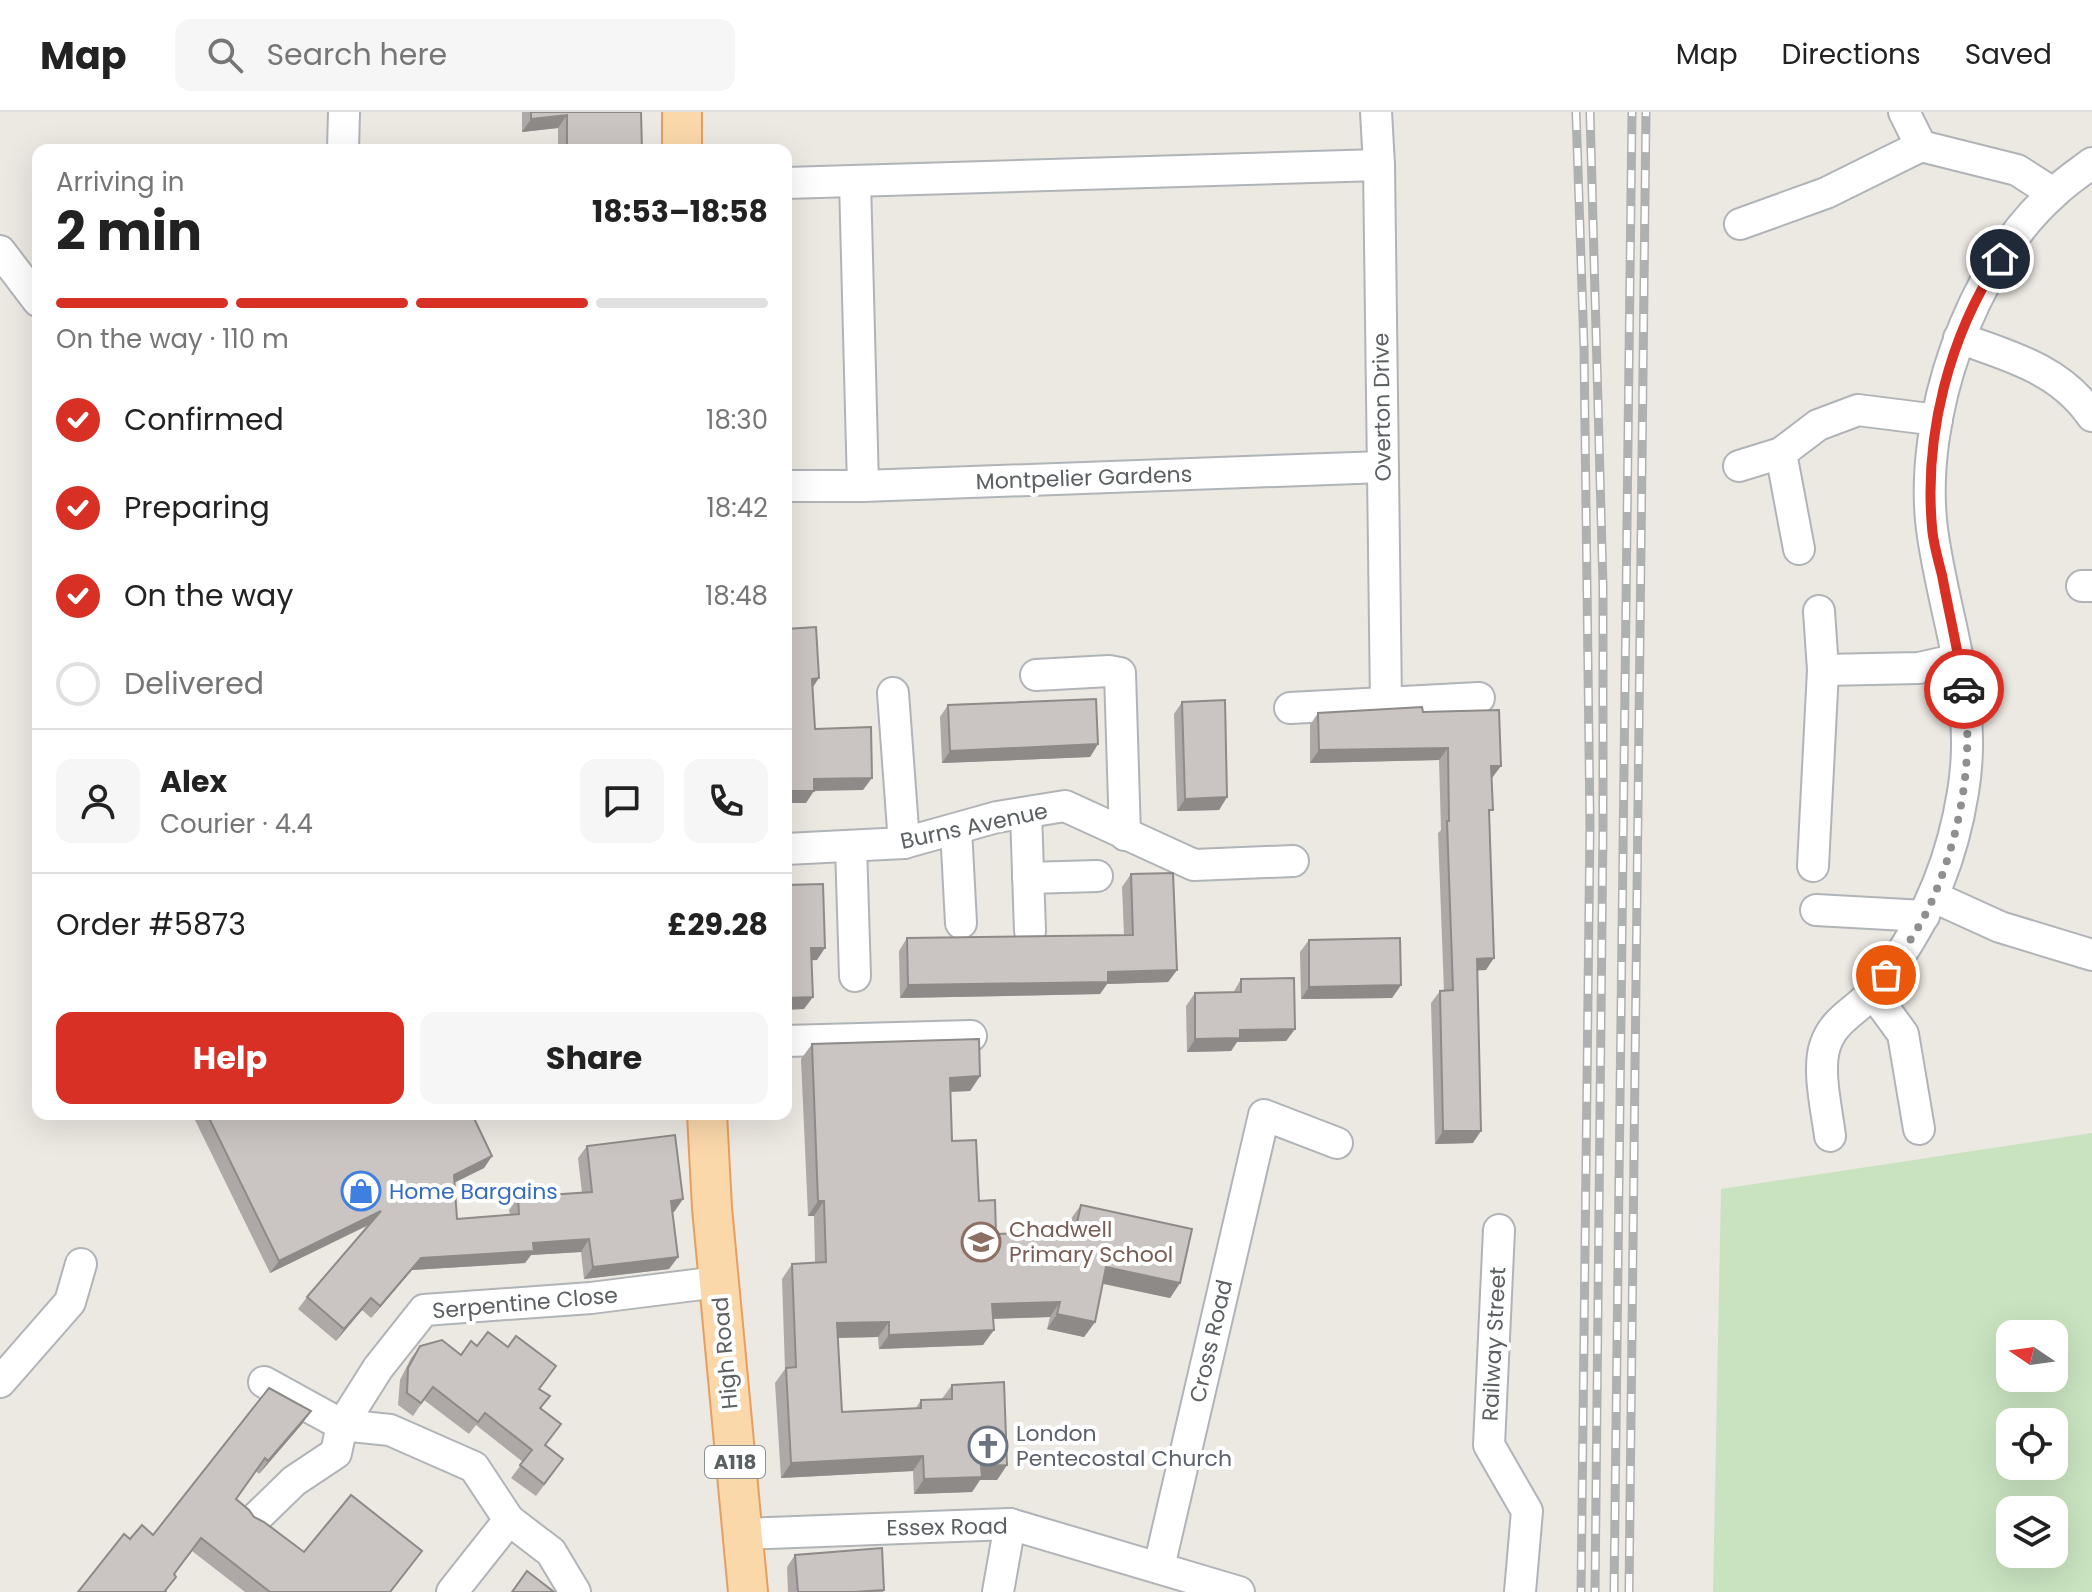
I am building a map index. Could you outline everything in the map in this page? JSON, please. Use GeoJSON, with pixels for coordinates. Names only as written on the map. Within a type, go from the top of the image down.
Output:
{"type":"FeatureCollection","features":[{"type":"Feature","properties":{"kind":"main road"},"geometry":{"type":"LineString","coordinates":[[682,112],[682,144]]}},
{"type":"Feature","properties":{"kind":"main road","name":"High Road"},"geometry":{"type":"LineString","coordinates":[[707,1120],[718,1282],[748,1592]]}},
{"type":"Feature","properties":{"kind":"street"},"geometry":{"type":"LineString","coordinates":[[343,144],[344,112]]}},
{"type":"Feature","properties":{"kind":"street","name":"Overton Drive"},"geometry":{"type":"LineString","coordinates":[[1376,112],[1386,703]]}},
{"type":"Feature","properties":{"kind":"street"},"geometry":{"type":"LineString","coordinates":[[1904,112],[1921,146]]}},
{"type":"Feature","properties":{"kind":"street"},"geometry":{"type":"LineString","coordinates":[[1740,224],[1826,193],[1921,146],[2017,170],[2053,193]]}},
{"type":"Feature","properties":{"kind":"street"},"geometry":{"type":"LineString","coordinates":[[1830,1136],[1823,1078],[1824,1049],[1833,1026],[1873,993],[1929,907],[1951,847],[1964,791],[1969,723],[1932,528],[1932,474],[1937,420],[1959,338],[1985,281],[2015,236],[2053,193],[2092,163]]}},
{"type":"Feature","properties":{"kind":"street"},"geometry":{"type":"LineString","coordinates":[[792,183],[1379,165]]}},
{"type":"Feature","properties":{"kind":"street"},"geometry":{"type":"LineString","coordinates":[[855,181],[863,486]]}},
{"type":"Feature","properties":{"kind":"street"},"geometry":{"type":"LineString","coordinates":[[0,251],[32,293]]}},
{"type":"Feature","properties":{"kind":"street"},"geometry":{"type":"LineString","coordinates":[[1959,338],[2019,359],[2058,379],[2092,416]]}},
{"type":"Feature","properties":{"kind":"street"},"geometry":{"type":"LineString","coordinates":[[1739,466],[1781,453],[1818,425],[1858,410],[1937,420]]}},
{"type":"Feature","properties":{"kind":"street"},"geometry":{"type":"LineString","coordinates":[[1781,453],[1799,549]]}},
{"type":"Feature","properties":{"kind":"street","name":"Montpelier Gardens"},"geometry":{"type":"LineString","coordinates":[[792,486],[1383,467]]}},
{"type":"Feature","properties":{"kind":"street"},"geometry":{"type":"LineString","coordinates":[[1813,866],[1823,670],[1819,611]]}},
{"type":"Feature","properties":{"kind":"street"},"geometry":{"type":"LineString","coordinates":[[1823,670],[1919,668],[1959,659]]}},
{"type":"Feature","properties":{"kind":"street"},"geometry":{"type":"LineString","coordinates":[[1036,675],[1120,673],[1125,835]]}},
{"type":"Feature","properties":{"kind":"street"},"geometry":{"type":"LineString","coordinates":[[893,693],[904,843]]}},
{"type":"Feature","properties":{"kind":"street"},"geometry":{"type":"LineString","coordinates":[[1290,708],[1479,698]]}},
{"type":"Feature","properties":{"kind":"street","name":"Burns Avenue"},"geometry":{"type":"LineString","coordinates":[[792,849],[904,843],[997,817],[1065,806],[1194,865],[1293,861]]}},
{"type":"Feature","properties":{"kind":"street"},"geometry":{"type":"LineString","coordinates":[[1026,813],[1030,931]]}},
{"type":"Feature","properties":{"kind":"street"},"geometry":{"type":"LineString","coordinates":[[956,829],[961,923]]}},
{"type":"Feature","properties":{"kind":"street"},"geometry":{"type":"LineString","coordinates":[[851,846],[855,976]]}},
{"type":"Feature","properties":{"kind":"street"},"geometry":{"type":"LineString","coordinates":[[1028,878],[1097,876]]}},
{"type":"Feature","properties":{"kind":"street"},"geometry":{"type":"LineString","coordinates":[[1816,910],[1929,907],[2092,955]]}},
{"type":"Feature","properties":{"kind":"street"},"geometry":{"type":"LineString","coordinates":[[1873,993],[1903,1034],[1919,1129]]}},
{"type":"Feature","properties":{"kind":"street"},"geometry":{"type":"LineString","coordinates":[[792,1041],[971,1036]]}},
{"type":"Feature","properties":{"kind":"street","name":"Cross Road"},"geometry":{"type":"LineString","coordinates":[[1159,1567],[1264,1115],[1337,1143]]}},
{"type":"Feature","properties":{"kind":"street","name":"Railway Street"},"geometry":{"type":"LineString","coordinates":[[1499,1230],[1489,1445],[1527,1511],[1520,1592]]}},
{"type":"Feature","properties":{"kind":"street"},"geometry":{"type":"LineString","coordinates":[[0,1382],[70,1302],[81,1264]]}},
{"type":"Feature","properties":{"kind":"street","name":"Serpentine Close"},"geometry":{"type":"LineString","coordinates":[[257,1517],[294,1481],[336,1453],[342,1425],[378,1368],[424,1310],[591,1298],[718,1282]]}},
{"type":"Feature","properties":{"kind":"street"},"geometry":{"type":"LineString","coordinates":[[264,1382],[342,1425],[390,1430],[474,1467],[509,1520],[551,1552],[575,1592]]}},
{"type":"Feature","properties":{"kind":"street"},"geometry":{"type":"LineString","coordinates":[[452,1592],[509,1520]]}},
{"type":"Feature","properties":{"kind":"street"},"geometry":{"type":"LineString","coordinates":[[998,1592],[1010,1524]]}},
{"type":"Feature","properties":{"kind":"street","name":"Essex Road"},"geometry":{"type":"LineString","coordinates":[[742,1534],[1010,1524],[1239,1592]]}},
{"type":"Feature","properties":{"kind":"green space"},"geometry":{"type":"Polygon","coordinates":[[[2092,1133],[2092,1592],[1713,1592],[1721,1189],[2092,1133]]]}},
{"type":"Feature","properties":{"kind":"building"},"geometry":{"type":"Polygon","coordinates":[[[531,112],[641,112],[642,144],[567,144],[567,115],[531,119],[531,112]]]}},
{"type":"Feature","properties":{"kind":"building"},"geometry":{"type":"Polygon","coordinates":[[[816,627],[819,678],[812,679],[815,729],[871,727],[872,778],[814,779],[814,791],[792,791],[792,629],[816,627]]]}},
{"type":"Feature","properties":{"kind":"building"},"geometry":{"type":"Polygon","coordinates":[[[1096,699],[1098,744],[950,751],[948,705],[1096,699]]]}},
{"type":"Feature","properties":{"kind":"building"},"geometry":{"type":"Polygon","coordinates":[[[1225,700],[1227,797],[1185,799],[1182,702],[1225,700]]]}},
{"type":"Feature","properties":{"kind":"building"},"geometry":{"type":"Polygon","coordinates":[[[1422,707],[1423,712],[1499,710],[1501,766],[1491,766],[1493,810],[1489,810],[1494,958],[1477,959],[1481,1131],[1443,1131],[1440,991],[1453,990],[1447,821],[1448,748],[1319,750],[1318,713],[1422,707]]]}},
{"type":"Feature","properties":{"kind":"building"},"geometry":{"type":"Polygon","coordinates":[[[1173,873],[1177,970],[1108,972],[1108,982],[908,985],[907,938],[1133,935],[1131,874],[1173,873]]]}},
{"type":"Feature","properties":{"kind":"building"},"geometry":{"type":"Polygon","coordinates":[[[823,884],[825,948],[811,948],[813,997],[792,998],[792,885],[823,884]]]}},
{"type":"Feature","properties":{"kind":"building"},"geometry":{"type":"Polygon","coordinates":[[[1400,938],[1401,985],[1309,987],[1309,940],[1400,938]]]}},
{"type":"Feature","properties":{"kind":"building"},"geometry":{"type":"Polygon","coordinates":[[[1294,978],[1295,1029],[1240,1030],[1240,1038],[1195,1039],[1195,993],[1241,992],[1241,979],[1294,978]]]}},
{"type":"Feature","properties":{"kind":"building"},"geometry":{"type":"Polygon","coordinates":[[[979,1039],[980,1076],[950,1078],[952,1141],[976,1140],[979,1201],[995,1200],[996,1234],[1075,1231],[1081,1205],[1192,1229],[1180,1283],[1106,1267],[1095,1322],[1057,1314],[1060,1302],[992,1304],[994,1330],[889,1335],[889,1322],[837,1323],[842,1412],[921,1408],[921,1400],[952,1399],[952,1385],[1004,1382],[1007,1465],[981,1466],[982,1477],[924,1479],[923,1456],[791,1463],[786,1368],[796,1367],[792,1264],[826,1262],[824,1201],[818,1201],[812,1044],[979,1039]]]}},
{"type":"Feature","properties":{"kind":"building"},"geometry":{"type":"Polygon","coordinates":[[[210,1120],[475,1120],[492,1156],[454,1175],[457,1219],[519,1214],[518,1197],[592,1192],[587,1146],[675,1135],[683,1199],[671,1201],[678,1257],[593,1267],[589,1239],[533,1243],[534,1251],[421,1258],[380,1306],[371,1298],[344,1329],[307,1297],[381,1211],[279,1261],[210,1120]]]}},
{"type":"Feature","properties":{"kind":"building"},"geometry":{"type":"Polygon","coordinates":[[[488,1332],[508,1347],[516,1336],[556,1366],[539,1389],[550,1396],[540,1408],[561,1424],[545,1445],[563,1459],[544,1484],[520,1465],[532,1450],[485,1413],[478,1422],[433,1387],[421,1403],[407,1393],[408,1368],[420,1346],[442,1340],[461,1355],[471,1341],[477,1346],[488,1332]]]}},
{"type":"Feature","properties":{"kind":"building"},"geometry":{"type":"Polygon","coordinates":[[[269,1388],[311,1411],[268,1461],[265,1458],[236,1499],[254,1517],[304,1552],[351,1495],[422,1551],[390,1592],[270,1592],[201,1538],[174,1574],[176,1577],[166,1592],[78,1592],[124,1534],[130,1539],[142,1525],[153,1535],[269,1388]]]}},
{"type":"Feature","properties":{"kind":"building"},"geometry":{"type":"Polygon","coordinates":[[[882,1548],[884,1590],[798,1592],[795,1555],[882,1548]]]}},
{"type":"Feature","properties":{"kind":"building"},"geometry":{"type":"Polygon","coordinates":[[[527,1571],[554,1592],[512,1592],[527,1571]]]}},
{"type":"Feature","properties":{"kind":"railway"},"geometry":{"type":"LineString","coordinates":[[1576,112],[1584,348],[1590,826],[1581,1592]]}},
{"type":"Feature","properties":{"kind":"railway"},"geometry":{"type":"LineString","coordinates":[[1590,112],[1603,586],[1595,1592]]}},
{"type":"Feature","properties":{"kind":"railway"},"geometry":{"type":"LineString","coordinates":[[1614,1592],[1632,112]]}},
{"type":"Feature","properties":{"kind":"railway"},"geometry":{"type":"LineString","coordinates":[[1629,1592],[1646,112]]}},
{"type":"Feature","properties":{"kind":"way so far"},"geometry":{"type":"LineString","coordinates":[[1886,975],[1911,939],[1934,897],[1951,847],[1964,791],[1969,723],[1964,689]]}},
{"type":"Feature","properties":{"kind":"place","name":"Home Bargains"},"geometry":{"type":"Point","coordinates":[361,1191]}},
{"type":"Feature","properties":{"kind":"place","name":"Chadwell Primary School"},"geometry":{"type":"Point","coordinates":[981,1242]}},
{"type":"Feature","properties":{"kind":"place","name":"London Pentecostal Church"},"geometry":{"type":"Point","coordinates":[988,1446]}},
{"type":"Feature","properties":{"kind":"route"},"geometry":{"type":"LineString","coordinates":[[1964,689],[1932,528],[1932,474],[1937,420],[1959,338],[1985,281],[2000,259]]}}]}
